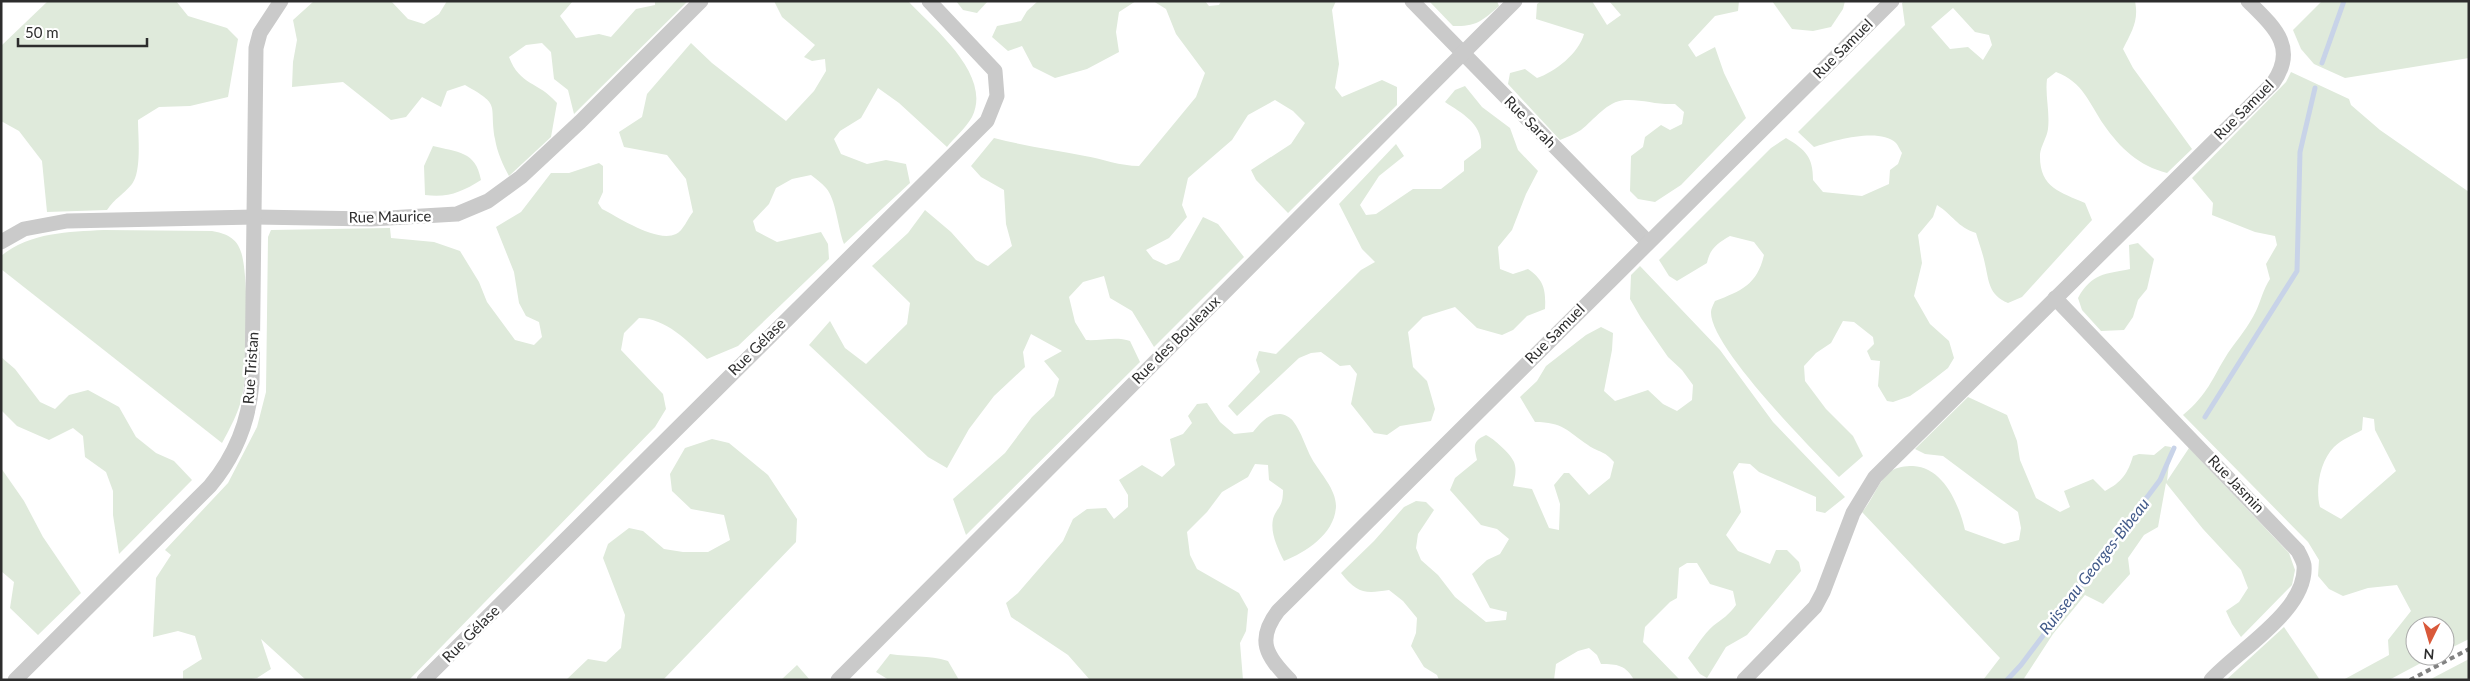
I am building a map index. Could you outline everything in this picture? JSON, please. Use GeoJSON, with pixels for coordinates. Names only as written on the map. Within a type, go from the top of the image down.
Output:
{"type":"FeatureCollection","features":[{"type":"Feature","properties":{"kind":"street","name":"Rue Tristan"},"geometry":{"type":"LineString","coordinates":[[15,680],[210,486],[223,470],[232,452],[251,400],[255,217],[254,70],[256,48],[260,33],[281,1]]}},
{"type":"Feature","properties":{"kind":"street","name":"Rue Maurice"},"geometry":{"type":"LineString","coordinates":[[1,242],[24,230],[67,221],[255,217],[418,217],[457,214],[474,208],[503,192],[580,122],[701,1]]}},
{"type":"Feature","properties":{"kind":"street","name":"Rue Gélase"},"geometry":{"type":"LineString","coordinates":[[424,680],[987,121],[998,96],[995,70],[929,1]]}},
{"type":"Feature","properties":{"kind":"street","name":"Rue Sarah"},"geometry":{"type":"LineString","coordinates":[[1412,1],[1648,242]]}},
{"type":"Feature","properties":{"kind":"street","name":"Rue des Bouleaux"},"geometry":{"type":"LineString","coordinates":[[838,680],[1515,1]]}},
{"type":"Feature","properties":{"kind":"street","name":"Rue Samuel"},"geometry":{"type":"LineString","coordinates":[[1290,680],[1270,659],[1266,646],[1266,632],[1278,611],[1892,1]]}},
{"type":"Feature","properties":{"kind":"street","name":"Rue Samuel"},"geometry":{"type":"LineString","coordinates":[[1744,680],[1815,607],[1823,592],[1853,513],[1874,477],[2273,83],[2281,71],[2284,52],[2281,40],[2273,26],[2248,1]]}},
{"type":"Feature","properties":{"kind":"street","name":"Rue Jasmin"},"geometry":{"type":"LineString","coordinates":[[2055,298],[2298,550],[2304,564],[2303,579],[2291,604],[2280,617],[2211,680]]}},
{"type":"Feature","properties":{"kind":"green space"},"geometry":{"type":"Polygon","coordinates":[[[48,1],[176,1],[188,16],[227,28],[238,39],[228,97],[190,106],[159,107],[138,120],[139,153],[135,178],[129,188],[107,210],[47,212],[42,161],[19,131],[1,121],[1,46],[48,1]]]}},
{"type":"Feature","properties":{"kind":"green space"},"geometry":{"type":"Polygon","coordinates":[[[314,1],[391,1],[408,19],[424,24],[439,14],[447,1],[573,1],[560,16],[576,38],[599,34],[611,37],[636,9],[655,5],[655,1],[688,1],[574,114],[568,90],[554,79],[551,52],[542,43],[526,45],[509,57],[518,73],[557,103],[551,137],[509,176],[500,158],[496,144],[492,106],[484,97],[465,85],[447,91],[441,107],[422,97],[406,117],[391,120],[343,82],[292,87],[293,62],[297,40],[293,20],[314,1]]]}},
{"type":"Feature","properties":{"kind":"green space"},"geometry":{"type":"Polygon","coordinates":[[[774,1],[908,1],[945,38],[968,69],[974,85],[976,101],[972,117],[947,147],[899,103],[878,88],[861,118],[840,131],[834,139],[841,154],[867,164],[886,160],[906,164],[910,183],[844,244],[832,199],[826,188],[819,181],[811,175],[792,179],[776,188],[769,204],[753,221],[756,231],[777,242],[821,232],[828,244],[829,259],[738,346],[707,359],[676,332],[667,326],[649,319],[639,318],[624,333],[621,350],[663,394],[666,409],[655,427],[409,680],[306,680],[261,639],[271,669],[257,678],[245,680],[183,680],[183,671],[202,659],[195,636],[178,631],[153,637],[156,578],[171,555],[165,550],[228,483],[257,427],[266,392],[268,237],[271,230],[390,228],[391,238],[434,242],[460,251],[479,282],[487,302],[515,340],[534,345],[542,337],[539,322],[526,316],[519,303],[514,272],[496,227],[521,212],[551,173],[569,173],[599,163],[603,166],[603,192],[598,203],[602,209],[628,223],[659,235],[668,236],[679,232],[693,212],[686,179],[667,155],[624,147],[619,132],[642,117],[647,94],[691,43],[712,63],[786,121],[814,91],[826,71],[825,59],[812,61],[804,57],[815,45],[782,17],[774,1]]]}},
{"type":"Feature","properties":{"kind":"green space"},"geometry":{"type":"Polygon","coordinates":[[[956,1],[988,1],[977,13],[963,10],[956,1]]]}},
{"type":"Feature","properties":{"kind":"green space"},"geometry":{"type":"Polygon","coordinates":[[[1038,1],[1136,1],[1119,12],[1116,32],[1119,52],[1087,69],[1055,78],[1033,67],[1022,46],[1008,51],[992,37],[997,26],[1021,21],[1027,11],[1038,1]]]}},
{"type":"Feature","properties":{"kind":"green space"},"geometry":{"type":"Polygon","coordinates":[[[1153,1],[1205,1],[1209,6],[1219,5],[1221,1],[1336,1],[1332,10],[1339,64],[1335,88],[1342,97],[1382,80],[1397,87],[1397,105],[1288,213],[1256,180],[1251,170],[1291,144],[1305,123],[1293,111],[1275,100],[1248,115],[1232,140],[1188,178],[1182,205],[1187,217],[1169,238],[1146,250],[1153,259],[1166,265],[1179,260],[1203,217],[1218,224],[1244,257],[1154,347],[1132,311],[1110,298],[1104,276],[1083,282],[1069,297],[1075,322],[1086,340],[1114,339],[1130,341],[1140,362],[966,535],[953,499],[1005,453],[1032,417],[1054,396],[1059,379],[1044,361],[1062,351],[1031,334],[1023,352],[1025,367],[994,396],[969,429],[947,468],[928,457],[809,345],[830,321],[845,348],[866,364],[907,324],[910,303],[872,266],[908,233],[925,210],[951,232],[976,260],[988,266],[1012,246],[1006,224],[1004,190],[981,177],[971,166],[994,138],[1092,157],[1118,164],[1139,166],[1196,97],[1205,73],[1176,34],[1166,9],[1153,1]]]}},
{"type":"Feature","properties":{"kind":"green space"},"geometry":{"type":"Polygon","coordinates":[[[1429,1],[1497,1],[1499,6],[1479,22],[1453,26],[1429,1]]]}},
{"type":"Feature","properties":{"kind":"green space"},"geometry":{"type":"Polygon","coordinates":[[[1541,1],[1592,1],[1607,25],[1621,15],[1609,1],[1739,1],[1738,11],[1715,16],[1688,45],[1696,57],[1715,47],[1724,73],[1746,118],[1681,185],[1655,202],[1638,199],[1630,191],[1631,156],[1643,147],[1645,137],[1661,125],[1670,130],[1682,124],[1684,112],[1675,104],[1631,100],[1618,101],[1607,107],[1581,130],[1560,140],[1508,84],[1510,73],[1525,69],[1537,78],[1551,71],[1572,55],[1584,34],[1536,19],[1537,4],[1541,1]]]}},
{"type":"Feature","properties":{"kind":"green space"},"geometry":{"type":"Polygon","coordinates":[[[1772,1],[1845,1],[1843,9],[1831,27],[1813,31],[1792,29],[1772,1]]]}},
{"type":"Feature","properties":{"kind":"green space"},"geometry":{"type":"Polygon","coordinates":[[[1904,1],[2135,1],[2135,20],[2123,49],[2133,68],[2192,149],[2167,173],[2148,166],[2131,155],[2117,141],[2073,81],[2056,72],[2047,79],[2048,129],[2040,154],[2043,174],[2047,182],[2060,192],[2085,203],[2092,220],[2022,297],[2008,303],[1993,292],[1976,233],[1964,228],[1937,205],[1933,217],[1918,235],[1922,263],[1914,296],[1930,324],[1949,341],[1954,358],[1948,368],[1910,396],[1893,402],[1887,401],[1878,386],[1880,361],[1871,360],[1867,351],[1874,344],[1873,337],[1854,322],[1843,321],[1831,343],[1816,353],[1804,366],[1805,381],[1826,409],[1853,436],[1863,456],[1839,477],[1764,397],[1727,349],[1715,328],[1711,312],[1715,301],[1747,286],[1761,265],[1764,255],[1754,242],[1730,236],[1715,247],[1710,253],[1707,263],[1677,281],[1669,276],[1659,260],[1771,148],[1786,138],[1799,146],[1807,155],[1812,165],[1813,180],[1823,192],[1862,196],[1889,184],[1890,170],[1898,164],[1902,153],[1896,143],[1888,138],[1879,136],[1856,137],[1814,147],[1798,132],[1905,25],[1902,3],[1904,1]],[[1953,8],[1931,27],[1950,49],[1968,47],[1983,60],[1992,45],[1989,35],[1975,32],[1953,8]]]}},
{"type":"Feature","properties":{"kind":"green space"},"geometry":{"type":"Polygon","coordinates":[[[2322,1],[2469,1],[2469,58],[2345,78],[2314,64],[2301,49],[2293,30],[2322,1]]]}},
{"type":"Feature","properties":{"kind":"green space"},"geometry":{"type":"Polygon","coordinates":[[[2291,72],[2349,99],[2351,105],[2380,130],[2469,192],[2469,639],[2455,646],[2455,616],[2407,616],[2411,611],[2397,585],[2368,588],[2343,596],[2329,589],[2318,576],[2319,560],[2308,542],[2183,415],[2199,400],[2209,386],[2228,353],[2253,317],[2270,279],[2266,264],[2277,245],[2275,236],[2255,232],[2212,215],[2213,203],[2192,178],[2286,82],[2291,72]],[[2363,417],[2362,430],[2334,447],[2322,467],[2318,492],[2320,507],[2341,519],[2396,471],[2375,430],[2374,419],[2363,417]]]}},
{"type":"Feature","properties":{"kind":"green space"},"geometry":{"type":"Polygon","coordinates":[[[1465,86],[1482,107],[1510,128],[1518,150],[1538,171],[1526,194],[1512,230],[1498,247],[1500,269],[1513,274],[1528,269],[1538,277],[1543,286],[1545,309],[1527,316],[1513,330],[1502,335],[1477,328],[1455,307],[1423,317],[1408,332],[1413,367],[1427,381],[1435,409],[1431,421],[1400,426],[1387,435],[1374,433],[1351,404],[1357,374],[1350,365],[1340,366],[1321,352],[1311,353],[1299,358],[1237,416],[1228,406],[1260,372],[1256,360],[1259,351],[1276,354],[1361,270],[1375,262],[1362,249],[1339,204],[1396,144],[1404,156],[1379,176],[1360,205],[1366,215],[1376,214],[1413,189],[1441,189],[1464,171],[1464,161],[1481,148],[1479,132],[1475,126],[1465,116],[1445,102],[1455,90],[1465,86]]]}},
{"type":"Feature","properties":{"kind":"green space"},"geometry":{"type":"Polygon","coordinates":[[[433,146],[464,154],[470,158],[475,163],[481,180],[448,195],[425,195],[424,166],[433,146]]]}},
{"type":"Feature","properties":{"kind":"green space"},"geometry":{"type":"Polygon","coordinates":[[[104,230],[212,231],[230,237],[237,243],[244,264],[246,301],[244,385],[234,421],[222,443],[1,269],[1,256],[25,242],[50,235],[104,230]]]}},
{"type":"Feature","properties":{"kind":"green space"},"geometry":{"type":"Polygon","coordinates":[[[2138,243],[2154,259],[2147,289],[2138,300],[2133,317],[2124,330],[2101,331],[2082,310],[2078,298],[2094,279],[2106,274],[2130,269],[2129,245],[2138,243]]]}},
{"type":"Feature","properties":{"kind":"green space"},"geometry":{"type":"Polygon","coordinates":[[[1640,266],[1720,350],[1773,422],[1845,497],[1825,513],[1816,511],[1816,497],[1759,472],[1750,464],[1739,463],[1733,472],[1741,512],[1726,535],[1738,551],[1770,564],[1776,550],[1787,550],[1799,562],[1801,571],[1747,635],[1726,647],[1707,678],[1700,674],[1688,658],[1709,630],[1736,605],[1733,591],[1710,584],[1697,563],[1687,563],[1679,568],[1677,598],[1670,602],[1645,627],[1643,642],[1680,680],[1634,680],[1628,671],[1620,666],[1601,664],[1597,655],[1589,648],[1578,651],[1556,664],[1554,680],[1439,680],[1437,675],[1424,667],[1411,646],[1416,633],[1417,618],[1403,601],[1389,590],[1367,592],[1357,588],[1341,573],[1374,541],[1404,507],[1416,501],[1426,502],[1434,510],[1418,534],[1416,548],[1421,560],[1438,575],[1455,597],[1486,622],[1506,620],[1507,612],[1490,608],[1472,574],[1487,560],[1500,554],[1509,539],[1497,529],[1481,525],[1450,490],[1455,478],[1477,460],[1476,442],[1486,435],[1502,447],[1512,459],[1516,471],[1513,486],[1532,489],[1549,528],[1559,530],[1560,504],[1554,485],[1564,473],[1569,473],[1589,495],[1610,478],[1614,462],[1610,458],[1564,428],[1544,422],[1535,422],[1520,397],[1537,381],[1546,366],[1586,335],[1601,327],[1613,333],[1612,350],[1604,391],[1615,401],[1648,390],[1663,404],[1677,411],[1692,400],[1693,385],[1682,370],[1668,357],[1630,299],[1631,275],[1640,266]]]}},
{"type":"Feature","properties":{"kind":"green space"},"geometry":{"type":"Polygon","coordinates":[[[1,357],[15,369],[40,402],[55,409],[69,395],[88,390],[119,407],[136,437],[156,453],[174,461],[192,480],[119,554],[113,515],[113,491],[106,472],[85,457],[83,436],[73,428],[49,440],[17,426],[1,410],[1,357]]]}},
{"type":"Feature","properties":{"kind":"green space"},"geometry":{"type":"Polygon","coordinates":[[[1968,397],[2007,415],[2017,441],[2020,460],[2036,498],[2060,512],[2070,507],[2064,491],[2093,479],[2105,491],[2124,477],[2133,456],[2139,454],[2154,455],[2165,446],[2171,447],[2167,481],[2189,448],[2289,553],[2295,570],[2292,585],[2241,637],[2226,611],[2239,602],[2248,588],[2241,570],[2203,529],[2166,483],[2158,527],[2144,535],[2128,558],[2130,574],[2103,604],[2085,595],[2053,634],[2023,680],[1983,680],[2000,658],[1862,512],[1886,475],[1901,467],[1913,466],[1924,468],[1941,480],[1959,509],[1965,530],[2004,544],[2019,540],[2021,528],[2018,512],[1943,456],[1925,454],[1915,449],[1968,397]]]}},
{"type":"Feature","properties":{"kind":"green space"},"geometry":{"type":"Polygon","coordinates":[[[1207,403],[1220,422],[1234,434],[1253,432],[1265,420],[1275,414],[1288,416],[1299,430],[1312,459],[1333,493],[1336,506],[1331,525],[1318,541],[1301,553],[1284,561],[1275,541],[1272,524],[1282,501],[1283,490],[1269,480],[1268,465],[1255,464],[1248,477],[1222,492],[1207,512],[1187,532],[1190,555],[1197,569],[1239,593],[1248,609],[1246,631],[1240,643],[1243,680],[1090,680],[1068,655],[1011,617],[1006,603],[1018,593],[1063,541],[1073,519],[1087,509],[1106,508],[1114,519],[1128,507],[1128,495],[1119,480],[1142,465],[1162,477],[1175,465],[1170,439],[1183,434],[1192,423],[1188,416],[1197,404],[1207,403]]]}},
{"type":"Feature","properties":{"kind":"green space"},"geometry":{"type":"Polygon","coordinates":[[[712,439],[729,443],[768,475],[797,519],[796,542],[663,680],[566,680],[588,659],[606,662],[621,648],[625,615],[603,558],[608,544],[629,528],[643,531],[664,549],[683,552],[708,552],[730,540],[724,515],[691,509],[672,491],[670,474],[685,448],[712,439]]]}},
{"type":"Feature","properties":{"kind":"green space"},"geometry":{"type":"Polygon","coordinates":[[[1,468],[24,501],[43,537],[81,593],[38,635],[10,608],[14,582],[1,571],[1,468]]]}},
{"type":"Feature","properties":{"kind":"green space"},"geometry":{"type":"Polygon","coordinates":[[[2405,619],[2405,666],[2415,666],[2389,680],[2343,680],[2389,655],[2388,640],[2405,619]]]}},
{"type":"Feature","properties":{"kind":"green space"},"geometry":{"type":"Polygon","coordinates":[[[2284,627],[2320,680],[2226,680],[2284,627]]]}},
{"type":"Feature","properties":{"kind":"green space"},"geometry":{"type":"Polygon","coordinates":[[[890,654],[948,661],[959,680],[889,680],[876,672],[890,654]]]}},
{"type":"Feature","properties":{"kind":"green space"},"geometry":{"type":"Polygon","coordinates":[[[2469,659],[2469,680],[2429,680],[2469,659]]]}},
{"type":"Feature","properties":{"kind":"green space"},"geometry":{"type":"Polygon","coordinates":[[[797,665],[810,680],[781,680],[797,665]]]}},
{"type":"Feature","properties":{"kind":"waterway","name":"Ruisseau Georges-Bibeau"},"geometry":{"type":"LineString","coordinates":[[2322,63],[2344,1]]}},
{"type":"Feature","properties":{"kind":"waterway","name":"Ruisseau Georges-Bibeau"},"geometry":{"type":"LineString","coordinates":[[2205,417],[2297,271],[2300,152],[2315,88]]}},
{"type":"Feature","properties":{"kind":"waterway","name":"Ruisseau Georges-Bibeau"},"geometry":{"type":"LineString","coordinates":[[2007,680],[2021,665],[2160,480],[2174,448]]}},
{"type":"Feature","properties":{"kind":"railway"},"geometry":{"type":"LineString","coordinates":[[2410,680],[2469,649]]}}]}
